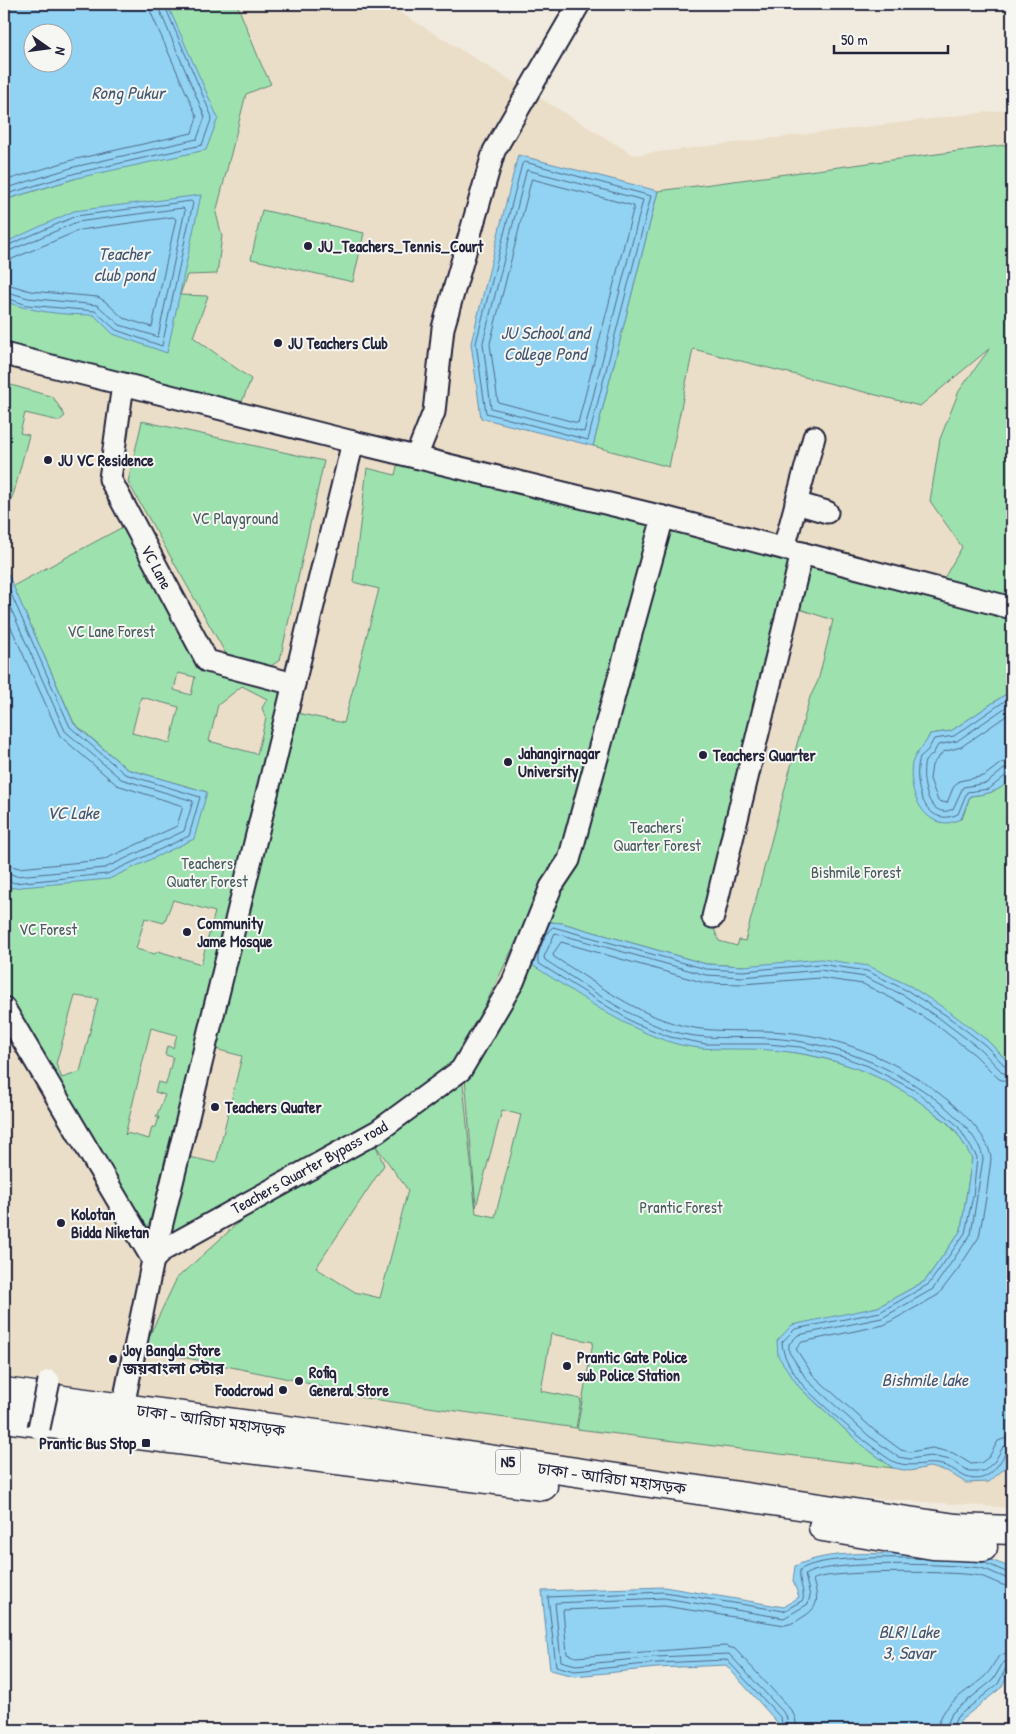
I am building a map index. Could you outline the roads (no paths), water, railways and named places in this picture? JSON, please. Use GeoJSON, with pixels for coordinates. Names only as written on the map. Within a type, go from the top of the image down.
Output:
{"type":"FeatureCollection","features":[{"type":"Feature","properties":{"kind":"highway","name":"ঢাকা - আরিচা মহাসড়ক"},"geometry":{"type":"LineString","coordinates":[[4,1392],[120,1421],[933,1545],[1012,1548]]}},
{"type":"Feature","properties":{"kind":"highway","name":"ঢাকা - আরিচা মহাসড়ক"},"geometry":{"type":"LineString","coordinates":[[4,1418],[120,1421],[956,1528],[1012,1530]]}},
{"type":"Feature","properties":{"kind":"street"},"geometry":{"type":"LineString","coordinates":[[416,457],[434,412],[443,328],[494,151],[579,4]]}},
{"type":"Feature","properties":{"kind":"street"},"geometry":{"type":"LineString","coordinates":[[4,354],[353,442],[663,517],[1012,608]]}},
{"type":"Feature","properties":{"kind":"street","name":"VC Lane"},"geometry":{"type":"LineString","coordinates":[[123,384],[110,479],[207,661],[294,684]]}},
{"type":"Feature","properties":{"kind":"street"},"geometry":{"type":"LineString","coordinates":[[713,917],[793,551],[796,504],[814,436]]}},
{"type":"Feature","properties":{"kind":"street"},"geometry":{"type":"LineString","coordinates":[[120,1421],[153,1260],[353,442]]}},
{"type":"Feature","properties":{"kind":"street"},"geometry":{"type":"LineString","coordinates":[[796,504],[827,512]]}},
{"type":"Feature","properties":{"kind":"street","name":"Teachers Quarter Bypass road"},"geometry":{"type":"LineString","coordinates":[[153,1260],[163,1250],[378,1130],[461,1070],[513,982],[551,887],[569,860],[663,517]]}},
{"type":"Feature","properties":{"kind":"street"},"geometry":{"type":"LineString","coordinates":[[4,1008],[153,1260]]}},
{"type":"Feature","properties":{"kind":"street"},"geometry":{"type":"LineString","coordinates":[[39,1428],[49,1381]]}},
{"type":"Feature","properties":{"kind":"water","name":"Rong Pukur"},"geometry":{"type":"Polygon","coordinates":[[[4,4],[167,4],[218,118],[206,150],[77,178],[4,200],[4,4]]]}},
{"type":"Feature","properties":{"kind":"water","name":"JU School and College Pond"},"geometry":{"type":"Polygon","coordinates":[[[518,155],[658,191],[593,446],[481,418],[471,343],[518,155]]]}},
{"type":"Feature","properties":{"kind":"water","name":"Teacher club pond"},"geometry":{"type":"Polygon","coordinates":[[[201,195],[167,353],[113,334],[94,315],[48,312],[4,301],[4,243],[74,211],[201,195]]]}},
{"type":"Feature","properties":{"kind":"water","name":"VC Lake"},"geometry":{"type":"Polygon","coordinates":[[[4,565],[74,724],[127,769],[207,792],[194,839],[109,879],[11,888],[4,880],[4,565]]]}},
{"type":"Feature","properties":{"kind":"water"},"geometry":{"type":"Polygon","coordinates":[[[1012,690],[1012,775],[999,789],[970,796],[961,819],[947,823],[929,817],[918,802],[914,792],[911,772],[915,756],[930,734],[951,731],[1012,690]]]}},
{"type":"Feature","properties":{"kind":"water","name":"Bishmile lake"},"geometry":{"type":"Polygon","coordinates":[[[550,922],[562,923],[706,964],[743,966],[821,959],[869,966],[910,986],[950,1012],[988,1041],[1012,1066],[1012,1450],[1005,1468],[989,1482],[966,1483],[947,1471],[929,1467],[910,1471],[893,1468],[862,1445],[799,1387],[778,1356],[777,1341],[792,1325],[878,1307],[925,1281],[961,1230],[972,1158],[954,1129],[896,1087],[856,1068],[835,1061],[791,1052],[756,1049],[718,1049],[680,1045],[631,1026],[597,1007],[532,965],[537,941],[550,922]]]}},
{"type":"Feature","properties":{"kind":"water","name":"BLRI Lake 3, Savar"},"geometry":{"type":"Polygon","coordinates":[[[908,1554],[983,1557],[1012,1568],[1012,1667],[1002,1687],[961,1720],[955,1730],[778,1730],[777,1722],[726,1665],[657,1668],[575,1676],[550,1670],[542,1591],[664,1587],[784,1607],[799,1597],[793,1581],[795,1566],[822,1557],[836,1555],[908,1554]]]}},
{"type":"Feature","properties":{"kind":"place","name":"JU_Teachers_Tennis_Court"},"geometry":{"type":"Point","coordinates":[308,246]}},
{"type":"Feature","properties":{"kind":"place","name":"JU Teachers Club"},"geometry":{"type":"Point","coordinates":[278,343]}},
{"type":"Feature","properties":{"kind":"place","name":"JU VC Residence"},"geometry":{"type":"Point","coordinates":[48,460]}},
{"type":"Feature","properties":{"kind":"place","name":"Teachers Quarter"},"geometry":{"type":"Point","coordinates":[703,755]}},
{"type":"Feature","properties":{"kind":"place","name":"Jahangirnagar University"},"geometry":{"type":"Point","coordinates":[508,762]}},
{"type":"Feature","properties":{"kind":"place","name":"Community Jame Mosque"},"geometry":{"type":"Point","coordinates":[187,932]}},
{"type":"Feature","properties":{"kind":"place","name":"Teachers Quater"},"geometry":{"type":"Point","coordinates":[215,1107]}},
{"type":"Feature","properties":{"kind":"place","name":"Kolotan Bidda Niketan"},"geometry":{"type":"Point","coordinates":[61,1223]}},
{"type":"Feature","properties":{"kind":"place","name":"Joy Bangla Store জয়বাংলা স্টোর"},"geometry":{"type":"Point","coordinates":[113,1359]}},
{"type":"Feature","properties":{"kind":"place","name":"Prantic Gate Police sub Police Station"},"geometry":{"type":"Point","coordinates":[567,1366]}},
{"type":"Feature","properties":{"kind":"place","name":"Rofiq General Store"},"geometry":{"type":"Point","coordinates":[299,1381]}},
{"type":"Feature","properties":{"kind":"place","name":"Foodcrowd"},"geometry":{"type":"Point","coordinates":[283,1390]}},
{"type":"Feature","properties":{"kind":"place","name":"Prantic Bus Stop"},"geometry":{"type":"Point","coordinates":[146,1443]}},
{"type":"Feature","properties":{"kind":"park label","name":"VC Playground"},"geometry":{"type":"Point","coordinates":[235,518]}},
{"type":"Feature","properties":{"kind":"park label","name":"VC Lane Forest"},"geometry":{"type":"Point","coordinates":[111,631]}},
{"type":"Feature","properties":{"kind":"park label","name":"Teachers' Quarter Forest"},"geometry":{"type":"Point","coordinates":[657,836]}},
{"type":"Feature","properties":{"kind":"park label","name":"Teachers Quater Forest"},"geometry":{"type":"Point","coordinates":[207,872]}},
{"type":"Feature","properties":{"kind":"park label","name":"Bishmile Forest"},"geometry":{"type":"Point","coordinates":[856,872]}},
{"type":"Feature","properties":{"kind":"park label","name":"VC Forest"},"geometry":{"type":"Point","coordinates":[48,929]}},
{"type":"Feature","properties":{"kind":"park label","name":"Prantic Forest"},"geometry":{"type":"Point","coordinates":[681,1207]}}]}
